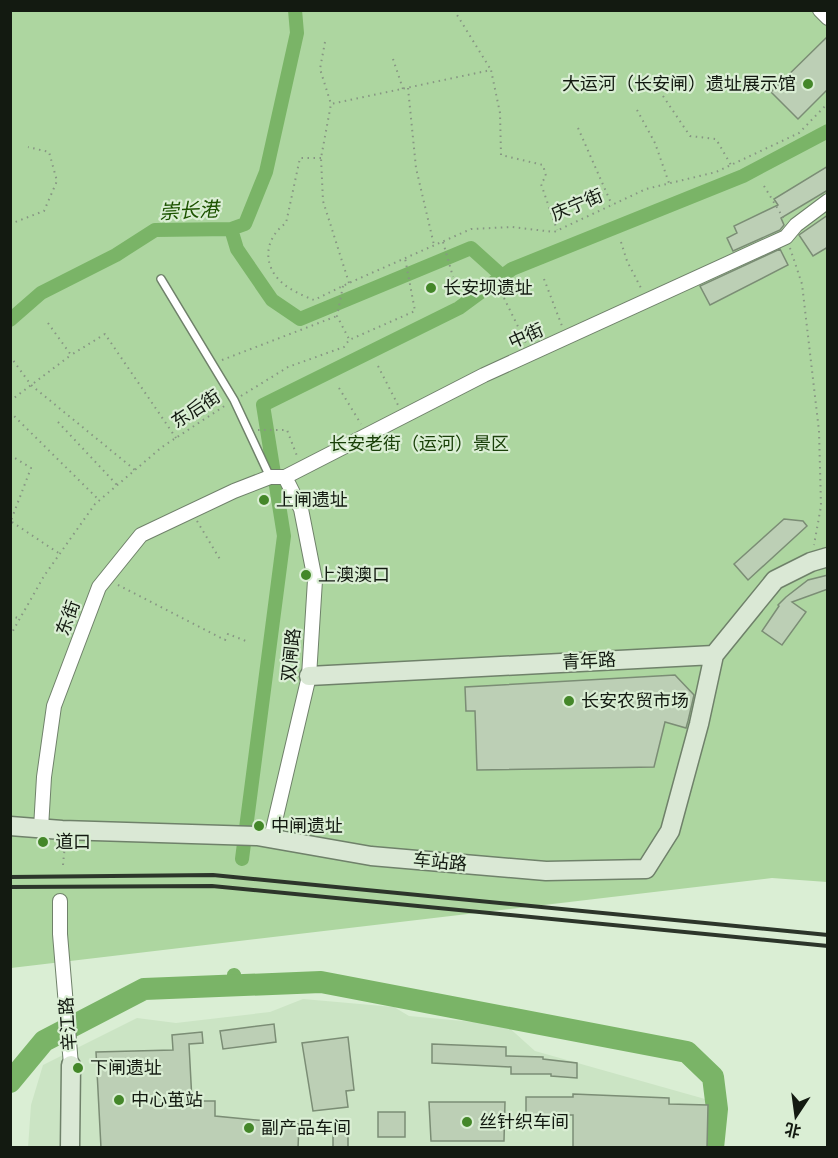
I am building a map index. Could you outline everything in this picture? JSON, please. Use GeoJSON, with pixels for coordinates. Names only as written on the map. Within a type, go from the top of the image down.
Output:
{"type":"FeatureCollection","features":[{"type":"Feature","properties":{"kind":"street"},"geometry":{"type":"LineString","coordinates":[[820,10],[828,18]]}},
{"type":"Feature","properties":{"kind":"street","name":"中街"},"geometry":{"type":"LineString","coordinates":[[234,492],[302,468],[484,375],[789,234],[828,201]]}},
{"type":"Feature","properties":{"kind":"street","name":"双闸路"},"geometry":{"type":"LineString","coordinates":[[264,837],[309,676],[315,580],[301,509],[278,477]]}},
{"type":"Feature","properties":{"kind":"street","name":"东街"},"geometry":{"type":"LineString","coordinates":[[41,828],[44,777],[54,706],[99,587],[141,535],[234,492]]}},
{"type":"Feature","properties":{"kind":"street"},"geometry":{"type":"LineString","coordinates":[[714,656],[775,580],[819,560]]}},
{"type":"Feature","properties":{"kind":"street","name":"青年路"},"geometry":{"type":"LineString","coordinates":[[309,676],[714,656]]}},
{"type":"Feature","properties":{"kind":"street","name":"车站路"},"geometry":{"type":"LineString","coordinates":[[10,825],[264,837],[371,856],[546,871],[646,869],[669,831],[699,724],[714,656]]}},
{"type":"Feature","properties":{"kind":"street","name":"辛江路"},"geometry":{"type":"LineString","coordinates":[[60,902],[60,934],[71,1065],[70,1148]]}},
{"type":"Feature","properties":{"kind":"lane"},"geometry":{"type":"LineString","coordinates":[[161,279],[234,399],[278,477]]}},
{"type":"Feature","properties":{"kind":"path"},"geometry":{"type":"LineString","coordinates":[[454,10],[491,70],[500,113],[501,155],[543,165],[546,176],[542,184],[557,231]]}},
{"type":"Feature","properties":{"kind":"path"},"geometry":{"type":"LineString","coordinates":[[325,42],[320,69],[331,104],[321,158],[323,201],[349,283]]}},
{"type":"Feature","properties":{"kind":"path"},"geometry":{"type":"LineString","coordinates":[[393,59],[403,89]]}},
{"type":"Feature","properties":{"kind":"path"},"geometry":{"type":"LineString","coordinates":[[331,104],[491,70]]}},
{"type":"Feature","properties":{"kind":"path"},"geometry":{"type":"LineString","coordinates":[[408,88],[416,168],[434,245]]}},
{"type":"Feature","properties":{"kind":"path"},"geometry":{"type":"LineString","coordinates":[[663,96],[690,136],[716,139],[731,165]]}},
{"type":"Feature","properties":{"kind":"path","name":"庆宁街"},"geometry":{"type":"LineString","coordinates":[[321,158],[300,158],[286,222],[276,230],[268,246],[268,261],[276,277],[300,294],[314,300],[471,229],[512,227],[554,232],[646,189],[716,172],[799,133],[828,103]]}},
{"type":"Feature","properties":{"kind":"path"},"geometry":{"type":"LineString","coordinates":[[637,110],[655,142],[669,183]]}},
{"type":"Feature","properties":{"kind":"path"},"geometry":{"type":"LineString","coordinates":[[579,128],[612,205]]}},
{"type":"Feature","properties":{"kind":"path"},"geometry":{"type":"LineString","coordinates":[[10,224],[44,211],[57,181],[49,152],[28,147]]}},
{"type":"Feature","properties":{"kind":"path"},"geometry":{"type":"LineString","coordinates":[[765,186],[789,234],[802,284],[819,431],[821,506],[819,560]]}},
{"type":"Feature","properties":{"kind":"path"},"geometry":{"type":"LineString","coordinates":[[443,242],[453,277]]}},
{"type":"Feature","properties":{"kind":"path"},"geometry":{"type":"LineString","coordinates":[[621,242],[627,261],[648,300]]}},
{"type":"Feature","properties":{"kind":"path","name":"东后街"},"geometry":{"type":"LineString","coordinates":[[10,636],[44,576],[99,500],[135,470],[176,438],[234,399],[288,367],[344,348],[349,340],[415,310],[405,258]]}},
{"type":"Feature","properties":{"kind":"path"},"geometry":{"type":"LineString","coordinates":[[544,279],[567,337]]}},
{"type":"Feature","properties":{"kind":"path"},"geometry":{"type":"LineString","coordinates":[[343,286],[337,316],[349,340]]}},
{"type":"Feature","properties":{"kind":"path"},"geometry":{"type":"LineString","coordinates":[[504,298],[531,354]]}},
{"type":"Feature","properties":{"kind":"path"},"geometry":{"type":"LineString","coordinates":[[212,363],[337,316]]}},
{"type":"Feature","properties":{"kind":"path"},"geometry":{"type":"LineString","coordinates":[[48,323],[72,355]]}},
{"type":"Feature","properties":{"kind":"path"},"geometry":{"type":"LineString","coordinates":[[10,401],[72,355],[105,334],[176,438]]}},
{"type":"Feature","properties":{"kind":"path"},"geometry":{"type":"LineString","coordinates":[[11,356],[31,385],[135,470]]}},
{"type":"Feature","properties":{"kind":"path"},"geometry":{"type":"LineString","coordinates":[[378,366],[394,393],[403,416]]}},
{"type":"Feature","properties":{"kind":"path"},"geometry":{"type":"LineString","coordinates":[[339,388],[367,435]]}},
{"type":"Feature","properties":{"kind":"path"},"geometry":{"type":"LineString","coordinates":[[10,412],[99,500]]}},
{"type":"Feature","properties":{"kind":"path"},"geometry":{"type":"LineString","coordinates":[[58,422],[117,485]]}},
{"type":"Feature","properties":{"kind":"path"},"geometry":{"type":"LineString","coordinates":[[250,430],[287,430],[302,468]]}},
{"type":"Feature","properties":{"kind":"path"},"geometry":{"type":"LineString","coordinates":[[10,455],[31,468],[11,522],[60,554]]}},
{"type":"Feature","properties":{"kind":"path"},"geometry":{"type":"LineString","coordinates":[[191,511],[221,561]]}},
{"type":"Feature","properties":{"kind":"path"},"geometry":{"type":"LineString","coordinates":[[106,578],[225,640],[228,634],[246,641]]}},
{"type":"Feature","properties":{"kind":"path"},"geometry":{"type":"LineString","coordinates":[[10,615],[20,619]]}},
{"type":"Feature","properties":{"kind":"path"},"geometry":{"type":"LineString","coordinates":[[63,865],[66,829]]}},
{"type":"Feature","properties":{"kind":"shaded area"},"geometry":{"type":"Polygon","coordinates":[[[303,999],[394,1007],[409,1016],[506,1025],[535,1051],[705,1099],[704,1147],[28,1148],[31,1105],[43,1065],[137,1018],[176,1023],[270,1012],[303,999]]]}},
{"type":"Feature","properties":{"kind":"green space","name":"长安老街（运河）景区"},"geometry":{"type":"Polygon","coordinates":[[[10,11],[827,11],[827,882],[772,878],[11,968],[10,11]]]}},
{"type":"Feature","properties":{"kind":"building"},"geometry":{"type":"Polygon","coordinates":[[[828,36],[828,89],[798,119],[771,92],[828,36]]]}},
{"type":"Feature","properties":{"kind":"building"},"geometry":{"type":"Polygon","coordinates":[[[828,166],[828,190],[781,218],[784,225],[780,230],[733,251],[727,238],[737,233],[734,226],[778,205],[774,199],[828,166]]]}},
{"type":"Feature","properties":{"kind":"building"},"geometry":{"type":"Polygon","coordinates":[[[828,215],[828,247],[813,256],[799,235],[828,215]]]}},
{"type":"Feature","properties":{"kind":"building"},"geometry":{"type":"Polygon","coordinates":[[[780,249],[788,265],[710,305],[700,286],[780,249]]]}},
{"type":"Feature","properties":{"kind":"building"},"geometry":{"type":"Polygon","coordinates":[[[784,519],[803,521],[807,526],[748,580],[734,564],[784,519]]]}},
{"type":"Feature","properties":{"kind":"building"},"geometry":{"type":"Polygon","coordinates":[[[828,575],[828,589],[792,602],[806,612],[782,645],[762,631],[778,605],[786,597],[808,580],[828,575]]]}},
{"type":"Feature","properties":{"kind":"building"},"geometry":{"type":"Polygon","coordinates":[[[675,675],[694,695],[686,728],[665,722],[654,767],[477,770],[475,711],[466,711],[465,687],[675,675]]]}},
{"type":"Feature","properties":{"kind":"building"},"geometry":{"type":"Polygon","coordinates":[[[274,1024],[276,1042],[223,1049],[220,1031],[274,1024]]]}},
{"type":"Feature","properties":{"kind":"building"},"geometry":{"type":"Polygon","coordinates":[[[202,1032],[203,1043],[189,1044],[192,1101],[215,1101],[215,1116],[299,1124],[298,1148],[101,1148],[96,1052],[173,1050],[172,1035],[202,1032]]]}},
{"type":"Feature","properties":{"kind":"building"},"geometry":{"type":"Polygon","coordinates":[[[348,1037],[354,1090],[346,1091],[348,1107],[313,1111],[302,1043],[348,1037]]]}},
{"type":"Feature","properties":{"kind":"building"},"geometry":{"type":"Polygon","coordinates":[[[432,1044],[506,1047],[506,1056],[543,1057],[543,1059],[577,1063],[577,1078],[551,1076],[551,1074],[511,1074],[511,1067],[432,1063],[432,1044]]]}},
{"type":"Feature","properties":{"kind":"building"},"geometry":{"type":"Polygon","coordinates":[[[573,1094],[669,1098],[669,1104],[708,1105],[707,1148],[573,1148],[573,1115],[526,1115],[526,1097],[573,1097],[573,1094]]]}},
{"type":"Feature","properties":{"kind":"building","name":"丝针织车间"},"geometry":{"type":"Polygon","coordinates":[[[429,1102],[505,1102],[504,1141],[431,1141],[429,1102]]]}},
{"type":"Feature","properties":{"kind":"building"},"geometry":{"type":"Polygon","coordinates":[[[378,1112],[405,1112],[405,1137],[378,1137],[378,1112]]]}},
{"type":"Feature","properties":{"kind":"building"},"geometry":{"type":"Polygon","coordinates":[[[333,1130],[348,1130],[348,1148],[333,1148],[333,1130]]]}},
{"type":"Feature","properties":{"kind":"waterway","name":"崇长港"},"geometry":{"type":"LineString","coordinates":[[10,320],[41,293],[116,255],[155,230],[231,229],[245,224],[266,172],[297,33],[295,10]]}},
{"type":"Feature","properties":{"kind":"waterway"},"geometry":{"type":"LineString","coordinates":[[242,859],[284,536],[263,405],[459,308],[512,269],[743,176],[828,131]]}},
{"type":"Feature","properties":{"kind":"waterway"},"geometry":{"type":"LineString","coordinates":[[231,229],[237,249],[272,300],[300,319],[471,248],[501,275]]}},
{"type":"Feature","properties":{"kind":"waterway"},"geometry":{"type":"LineString","coordinates":[[233,985],[234,975]]}},
{"type":"Feature","properties":{"kind":"waterway"},"geometry":{"type":"LineString","coordinates":[[10,1082],[44,1041],[144,989],[321,982],[687,1052],[713,1077],[717,1109],[713,1148]]}},
{"type":"Feature","properties":{"kind":"railway"},"geometry":{"type":"LineString","coordinates":[[10,877],[213,875],[828,935]]}},
{"type":"Feature","properties":{"kind":"railway"},"geometry":{"type":"LineString","coordinates":[[10,887],[212,886],[828,946]]}},
{"type":"Feature","properties":{"kind":"place","name":"大运河（长安闸）遗址展示馆"},"geometry":{"type":"Point","coordinates":[808,84]}},
{"type":"Feature","properties":{"kind":"place","name":"长安坝遗址"},"geometry":{"type":"Point","coordinates":[431,288]}},
{"type":"Feature","properties":{"kind":"place","name":"上闸遗址"},"geometry":{"type":"Point","coordinates":[264,500]}},
{"type":"Feature","properties":{"kind":"place","name":"上澳澳口"},"geometry":{"type":"Point","coordinates":[306,575]}},
{"type":"Feature","properties":{"kind":"place","name":"长安农贸市场"},"geometry":{"type":"Point","coordinates":[569,701]}},
{"type":"Feature","properties":{"kind":"place","name":"中闸遗址"},"geometry":{"type":"Point","coordinates":[259,826]}},
{"type":"Feature","properties":{"kind":"place","name":"道口"},"geometry":{"type":"Point","coordinates":[43,842]}},
{"type":"Feature","properties":{"kind":"place","name":"下闸遗址"},"geometry":{"type":"Point","coordinates":[78,1068]}},
{"type":"Feature","properties":{"kind":"place","name":"中心茧站"},"geometry":{"type":"Point","coordinates":[119,1100]}},
{"type":"Feature","properties":{"kind":"place","name":"丝针织车间"},"geometry":{"type":"Point","coordinates":[467,1122]}},
{"type":"Feature","properties":{"kind":"place","name":"副产品车间"},"geometry":{"type":"Point","coordinates":[249,1128]}}]}
